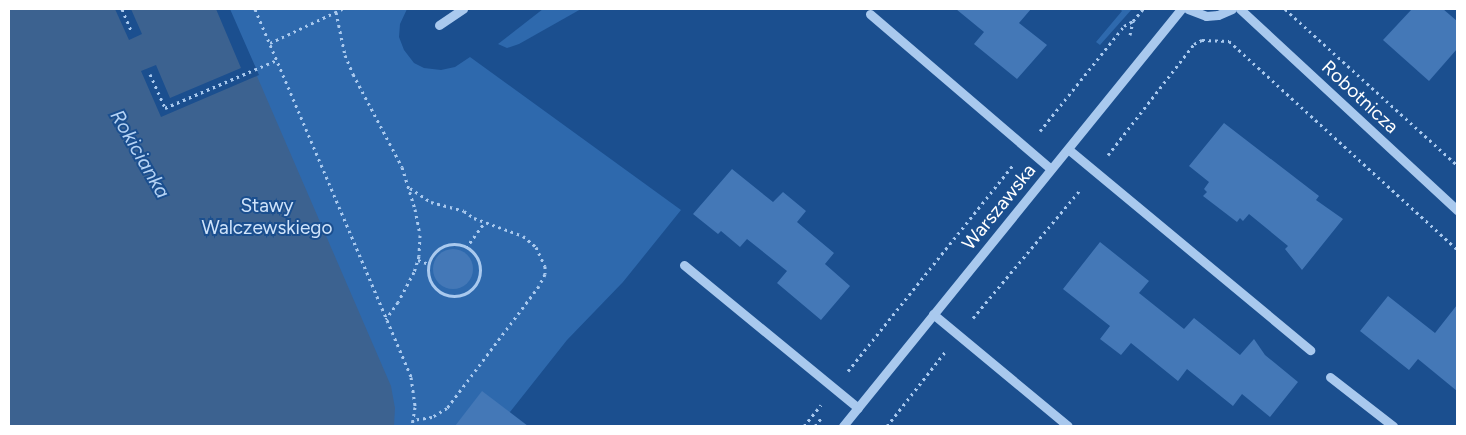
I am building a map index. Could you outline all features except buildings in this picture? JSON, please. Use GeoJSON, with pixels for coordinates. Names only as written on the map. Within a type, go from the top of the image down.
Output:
{"type":"FeatureCollection","features":[{"type":"Feature","properties":{"kind":"street"},"geometry":{"type":"LineString","coordinates":[[439,25],[463,9]]}},
{"type":"Feature","properties":{"kind":"street","name":"Warszawska"},"geometry":{"type":"LineString","coordinates":[[843,426],[1181,9]]}},
{"type":"Feature","properties":{"kind":"street"},"geometry":{"type":"LineString","coordinates":[[1188,9],[1206,16],[1232,9]]}},
{"type":"Feature","properties":{"kind":"street","name":"Robotnicza"},"geometry":{"type":"LineString","coordinates":[[1240,9],[1457,210]]}},
{"type":"Feature","properties":{"kind":"street"},"geometry":{"type":"LineString","coordinates":[[870,14],[1051,169]]}},
{"type":"Feature","properties":{"kind":"street"},"geometry":{"type":"LineString","coordinates":[[1068,149],[1310,350]]}},
{"type":"Feature","properties":{"kind":"street"},"geometry":{"type":"LineString","coordinates":[[684,265],[858,408]]}},
{"type":"Feature","properties":{"kind":"street"},"geometry":{"type":"LineString","coordinates":[[933,314],[1068,426]]}},
{"type":"Feature","properties":{"kind":"street"},"geometry":{"type":"LineString","coordinates":[[1330,377],[1393,426]]}},
{"type":"Feature","properties":{"kind":"path"},"geometry":{"type":"LineString","coordinates":[[122,9],[132,32]]}},
{"type":"Feature","properties":{"kind":"path"},"geometry":{"type":"LineString","coordinates":[[255,9],[411,377],[415,407],[412,426]]}},
{"type":"Feature","properties":{"kind":"path"},"geometry":{"type":"LineString","coordinates":[[270,43],[342,9]]}},
{"type":"Feature","properties":{"kind":"path"},"geometry":{"type":"LineString","coordinates":[[804,426],[1124,26],[1133,21],[1143,9]]}},
{"type":"Feature","properties":{"kind":"path"},"geometry":{"type":"LineString","coordinates":[[1285,9],[1457,165]]}},
{"type":"Feature","properties":{"kind":"path"},"geometry":{"type":"LineString","coordinates":[[336,12],[345,55],[393,146],[410,188],[420,235],[418,260],[406,289],[386,319]]}},
{"type":"Feature","properties":{"kind":"path"},"geometry":{"type":"LineString","coordinates":[[150,74],[165,108],[277,60]]}},
{"type":"Feature","properties":{"kind":"path"},"geometry":{"type":"LineString","coordinates":[[410,188],[431,202],[464,211],[485,222],[523,236],[536,247],[546,266],[545,274],[539,286],[447,408],[432,418],[414,420]]}},
{"type":"Feature","properties":{"kind":"path"},"geometry":{"type":"LineString","coordinates":[[466,248],[485,222]]}},
{"type":"Feature","properties":{"kind":"path"},"geometry":{"type":"LineString","coordinates":[[450,244],[466,248],[478,260],[479,276],[470,291],[454,296],[438,290],[429,276],[429,264],[435,252],[450,244]]}},
{"type":"Feature","properties":{"kind":"path"},"geometry":{"type":"LineString","coordinates":[[418,260],[429,264]]}},
{"type":"Feature","properties":{"kind":"green space","name":"Stawy Walczewskiego"},"geometry":{"type":"Polygon","coordinates":[[[9,9],[407,9],[400,24],[399,37],[404,50],[414,63],[424,68],[441,70],[455,67],[470,57],[681,210],[623,282],[567,340],[499,426],[9,426],[9,9]]]}},
{"type":"Feature","properties":{"kind":"green space"},"geometry":{"type":"Polygon","coordinates":[[[543,9],[581,9],[519,44],[507,48],[498,44],[543,9]]]}},
{"type":"Feature","properties":{"kind":"green space"},"geometry":{"type":"Polygon","coordinates":[[[1120,9],[1132,9],[1100,45],[1096,42],[1122,11],[1120,9]]]}},
{"type":"Feature","properties":{"kind":"water","name":"Stawy Walczewskiego"},"geometry":{"type":"Polygon","coordinates":[[[9,9],[228,9],[391,386],[395,408],[394,426],[9,426],[9,9]]]}},
{"type":"Feature","properties":{"kind":"pier"},"geometry":{"type":"Polygon","coordinates":[[[115,9],[131,9],[142,34],[129,40],[115,9]]]}},
{"type":"Feature","properties":{"kind":"pier"},"geometry":{"type":"Polygon","coordinates":[[[216,9],[230,9],[259,75],[161,117],[141,71],[156,65],[170,98],[241,68],[216,9]]]}},
{"type":"Feature","properties":{"kind":"water label","name":"Rokicianka"},"geometry":{"type":"Point","coordinates":[140,154]}}]}
